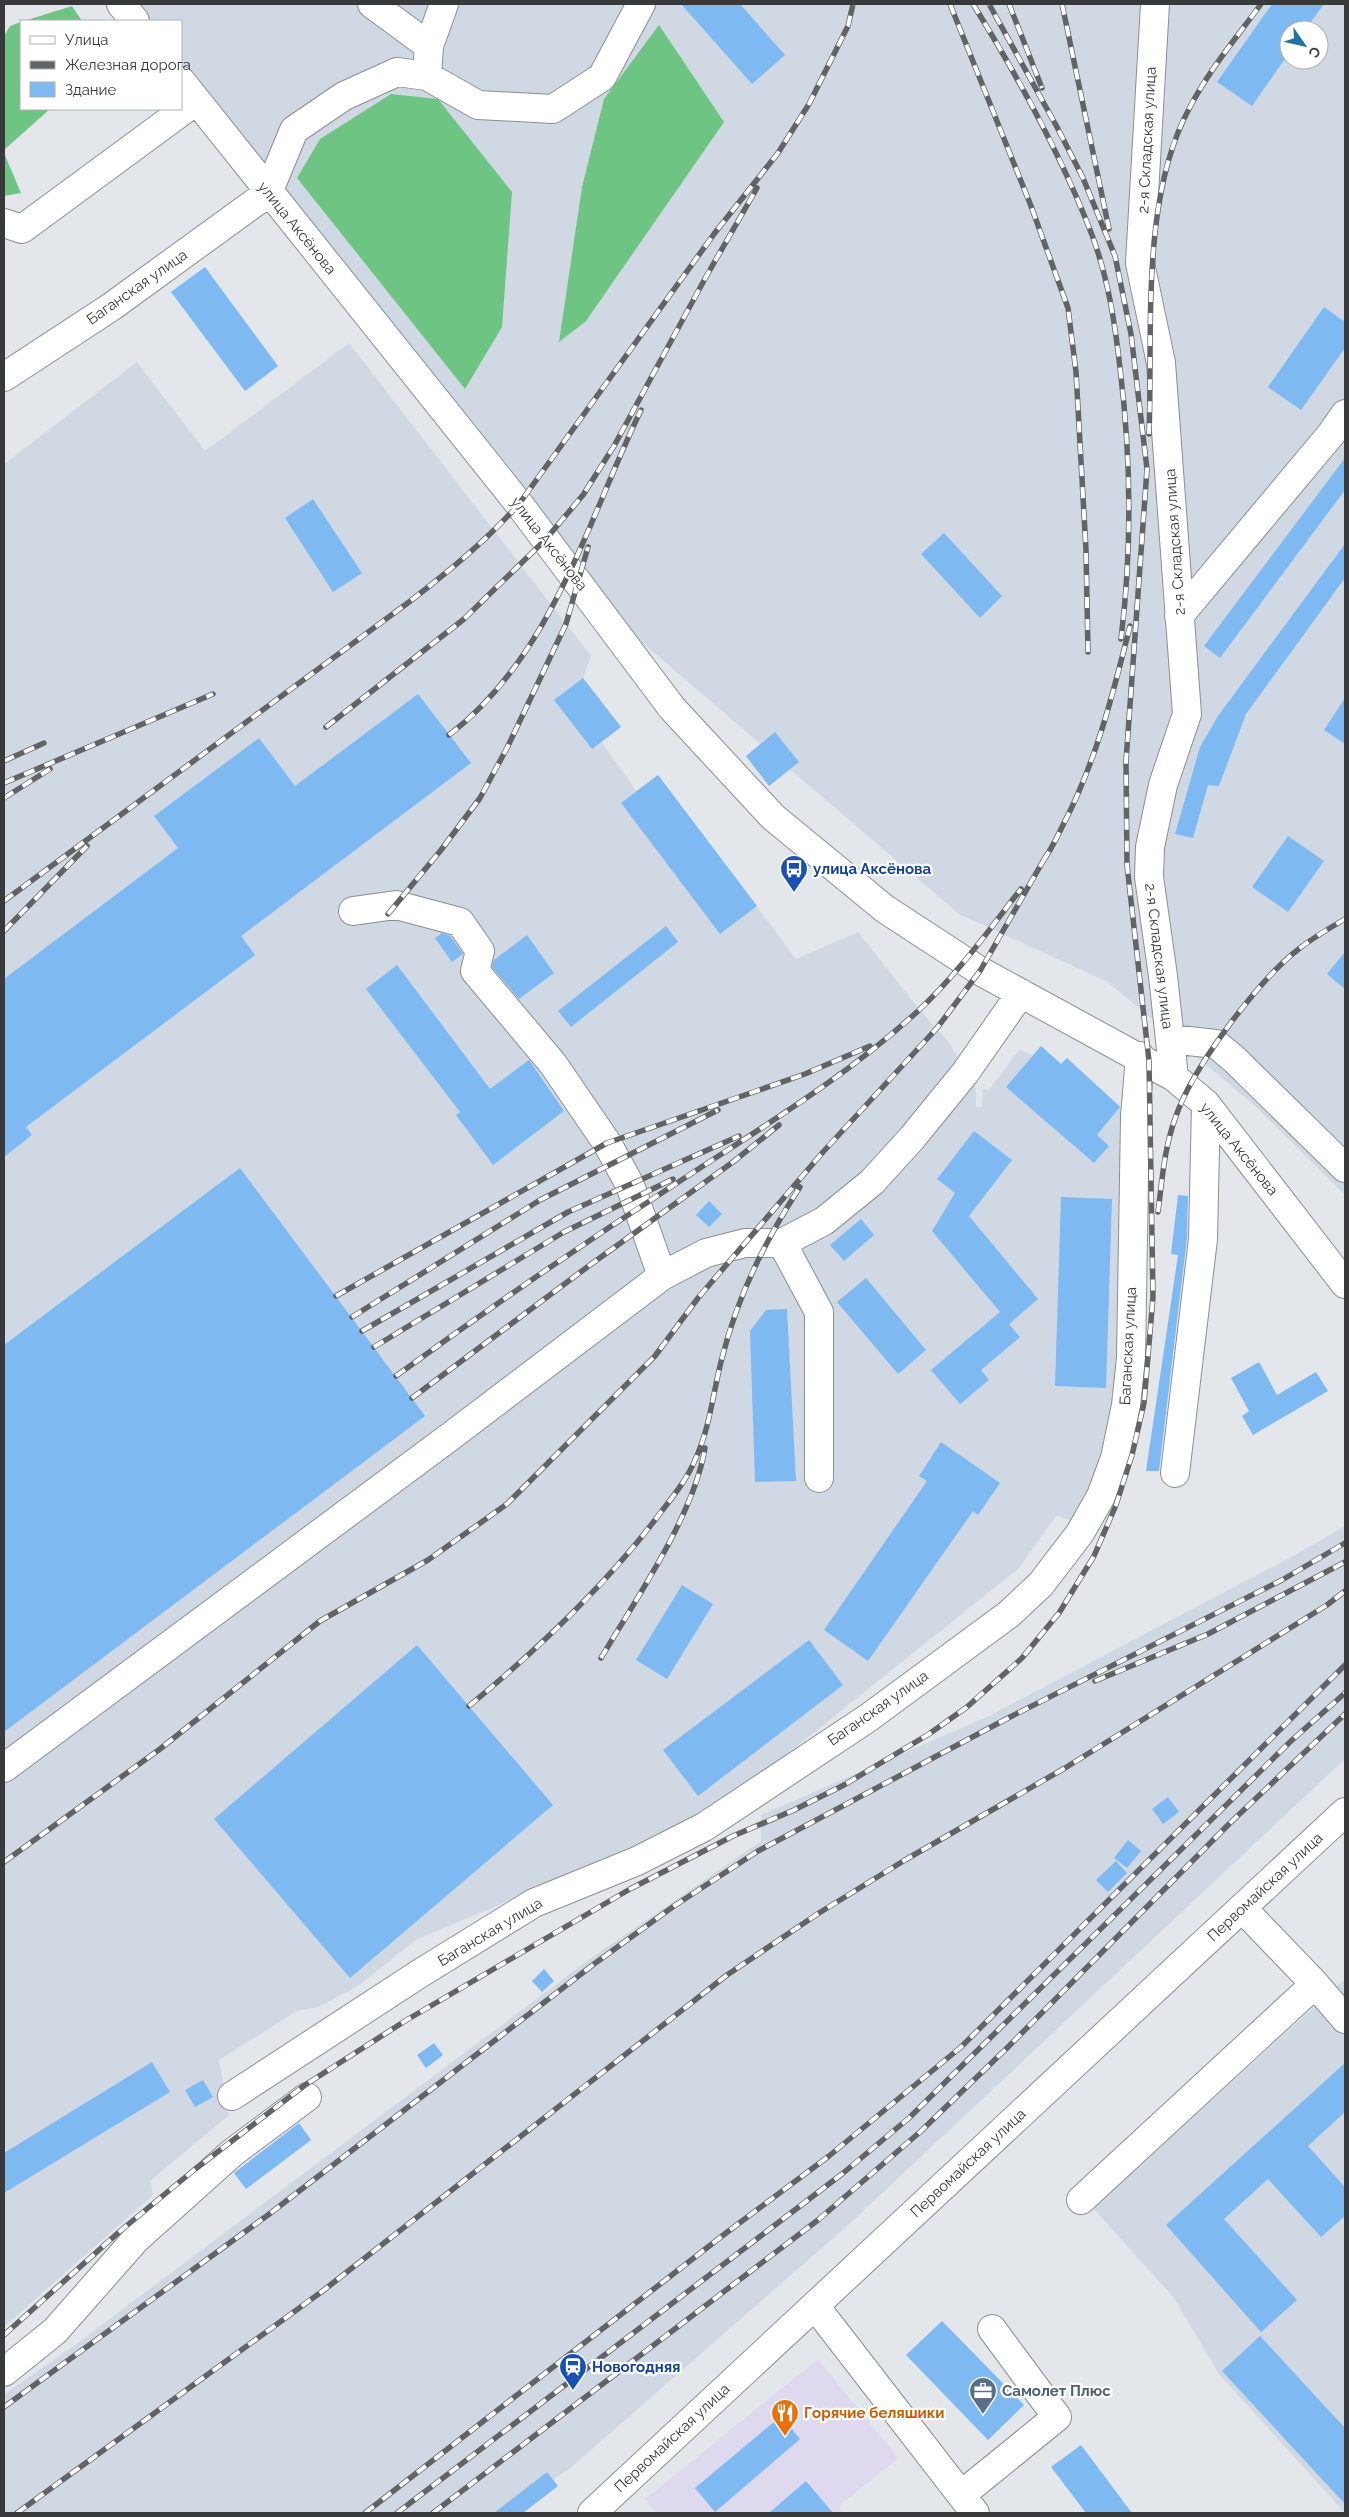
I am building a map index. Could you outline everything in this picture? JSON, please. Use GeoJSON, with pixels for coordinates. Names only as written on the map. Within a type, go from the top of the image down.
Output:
{"type":"FeatureCollection","features":[{"type":"Feature","properties":{"kind":"street"},"geometry":{"type":"LineString","coordinates":[[121,4],[133,20]]}},
{"type":"Feature","properties":{"kind":"street"},"geometry":{"type":"LineString","coordinates":[[372,4],[429,46]]}},
{"type":"Feature","properties":{"kind":"street"},"geometry":{"type":"LineString","coordinates":[[427,76],[429,46],[444,4]]}},
{"type":"Feature","properties":{"kind":"street"},"geometry":{"type":"LineString","coordinates":[[268,193],[294,130],[344,96],[397,72],[427,76],[478,105],[554,109],[602,77],[641,4]]}},
{"type":"Feature","properties":{"kind":"street","name":"2-я Складская улица"},"geometry":{"type":"LineString","coordinates":[[1155,4],[1140,264],[1161,363],[1187,714],[1163,786],[1150,847],[1149,877],[1174,1077]]}},
{"type":"Feature","properties":{"kind":"street","name":"улица Аксёнова"},"geometry":{"type":"LineString","coordinates":[[189,91],[268,193],[519,504],[672,708],[773,817],[885,909],[980,971],[1140,1056],[1174,1077],[1206,1104],[1345,1284]]}},
{"type":"Feature","properties":{"kind":"street"},"geometry":{"type":"LineString","coordinates":[[4,223],[22,229],[166,110]]}},
{"type":"Feature","properties":{"kind":"street","name":"Баганская улица"},"geometry":{"type":"LineString","coordinates":[[4,377],[111,307],[268,193]]}},
{"type":"Feature","properties":{"kind":"street"},"geometry":{"type":"LineString","coordinates":[[1180,616],[1332,433],[1345,414]]}},
{"type":"Feature","properties":{"kind":"street"},"geometry":{"type":"LineString","coordinates":[[353,911],[396,905],[460,922],[480,951],[475,971],[553,1064],[617,1161],[630,1185],[662,1276]]}},
{"type":"Feature","properties":{"kind":"street"},"geometry":{"type":"LineString","coordinates":[[4,1768],[443,1442],[662,1276],[706,1253],[745,1243],[782,1243],[824,1222],[872,1182],[912,1138],[965,1073],[1021,993]]}},
{"type":"Feature","properties":{"kind":"street"},"geometry":{"type":"LineString","coordinates":[[1170,1039],[1216,1044],[1235,1060],[1345,1168]]}},
{"type":"Feature","properties":{"kind":"street","name":"Баганская улица"},"geometry":{"type":"LineString","coordinates":[[232,2096],[419,1974],[534,1903],[637,1861],[704,1827],[868,1718],[1009,1614],[1041,1584],[1080,1533],[1101,1496],[1115,1458],[1126,1405],[1131,1358],[1135,1117],[1140,1056]]}},
{"type":"Feature","properties":{"kind":"street"},"geometry":{"type":"LineString","coordinates":[[1176,1474],[1203,1239],[1206,1104]]}},
{"type":"Feature","properties":{"kind":"street"},"geometry":{"type":"LineString","coordinates":[[782,1243],[819,1312],[819,1478]]}},
{"type":"Feature","properties":{"kind":"street","name":"Первомайская улица"},"geometry":{"type":"LineString","coordinates":[[603,2510],[814,2306],[1345,1812]]}},
{"type":"Feature","properties":{"kind":"street"},"geometry":{"type":"LineString","coordinates":[[1242,1908],[1345,2019]]}},
{"type":"Feature","properties":{"kind":"street"},"geometry":{"type":"LineString","coordinates":[[1081,2200],[1314,1984]]}},
{"type":"Feature","properties":{"kind":"street"},"geometry":{"type":"LineString","coordinates":[[4,2372],[55,2331],[136,2239],[232,2153],[307,2096]]}},
{"type":"Feature","properties":{"kind":"street"},"geometry":{"type":"LineString","coordinates":[[814,2306],[968,2504],[1057,2417],[992,2329]]}},
{"type":"Feature","properties":{"kind":"shaded area"},"geometry":{"type":"Polygon","coordinates":[[[127,4],[1345,4],[1345,1195],[1255,1106],[1108,982],[959,914],[638,639],[301,211],[182,70],[182,20],[140,20],[127,4]]]}},
{"type":"Feature","properties":{"kind":"shaded area"},"geometry":{"type":"Polygon","coordinates":[[[349,343],[591,656],[583,678],[621,727],[602,742],[636,791],[658,775],[796,959],[858,932],[919,1009],[948,1041],[976,1089],[976,1107],[982,1107],[983,1089],[989,1090],[1019,1050],[1061,1064],[1067,1058],[1127,1112],[1118,1388],[1108,1450],[1076,1523],[1057,1515],[1018,1569],[705,1820],[417,1939],[358,1986],[318,2007],[297,2011],[219,2060],[229,2115],[150,2181],[153,2195],[4,2327],[4,464],[137,362],[205,451],[349,343]]]}},
{"type":"Feature","properties":{"kind":"shaded area"},"geometry":{"type":"Polygon","coordinates":[[[1345,1526],[1345,1759],[847,2226],[568,2470],[499,2513],[4,2513],[4,2394],[67,2351],[587,1961],[761,1841],[761,1815],[987,1717],[1295,1555],[1345,1526]]]}},
{"type":"Feature","properties":{"kind":"shaded area"},"geometry":{"type":"Polygon","coordinates":[[[1345,1979],[1345,2513],[1219,2374],[1174,2298],[1093,2208],[1345,1979]]]}},
{"type":"Feature","properties":{"kind":"shaded area"},"geometry":{"type":"Polygon","coordinates":[[[818,2359],[898,2458],[839,2506],[842,2511],[839,2513],[657,2513],[645,2499],[818,2359]]]}},
{"type":"Feature","properties":{"kind":"green space"},"geometry":{"type":"Polygon","coordinates":[[[72,6],[81,20],[27,20],[72,6]]]}},
{"type":"Feature","properties":{"kind":"green space"},"geometry":{"type":"Polygon","coordinates":[[[20,22],[20,110],[49,110],[4,150],[4,36],[10,26],[20,22]]]}},
{"type":"Feature","properties":{"kind":"green space"},"geometry":{"type":"Polygon","coordinates":[[[659,25],[724,122],[586,321],[559,342],[582,187],[604,99],[659,25]]]}},
{"type":"Feature","properties":{"kind":"green space"},"geometry":{"type":"Polygon","coordinates":[[[391,94],[438,99],[512,192],[502,327],[465,389],[297,178],[320,139],[391,94]]]}},
{"type":"Feature","properties":{"kind":"green space"},"geometry":{"type":"Polygon","coordinates":[[[4,153],[21,193],[4,196],[4,153]]]}},
{"type":"Feature","properties":{"kind":"building"},"geometry":{"type":"Polygon","coordinates":[[[681,4],[740,4],[785,55],[752,84],[681,4]]]}},
{"type":"Feature","properties":{"kind":"building"},"geometry":{"type":"Polygon","coordinates":[[[1272,4],[1324,4],[1312,20],[1279,20],[1279,67],[1252,106],[1217,82],[1272,4]]]}},
{"type":"Feature","properties":{"kind":"building"},"geometry":{"type":"Polygon","coordinates":[[[205,267],[278,366],[245,391],[171,292],[205,267]]]}},
{"type":"Feature","properties":{"kind":"building"},"geometry":{"type":"Polygon","coordinates":[[[1324,307],[1345,322],[1345,348],[1301,410],[1268,387],[1324,307]]]}},
{"type":"Feature","properties":{"kind":"building"},"geometry":{"type":"Polygon","coordinates":[[[1345,458],[1345,490],[1220,658],[1204,646],[1345,458]]]}},
{"type":"Feature","properties":{"kind":"building"},"geometry":{"type":"Polygon","coordinates":[[[313,499],[362,573],[333,592],[285,518],[313,499]]]}},
{"type":"Feature","properties":{"kind":"building"},"geometry":{"type":"Polygon","coordinates":[[[944,533],[1002,596],[980,618],[921,554],[944,533]]]}},
{"type":"Feature","properties":{"kind":"building"},"geometry":{"type":"Polygon","coordinates":[[[1345,544],[1345,578],[1246,714],[1219,786],[1208,785],[1193,838],[1175,834],[1200,747],[1218,716],[1345,544]]]}},
{"type":"Feature","properties":{"kind":"building"},"geometry":{"type":"Polygon","coordinates":[[[583,678],[621,727],[592,749],[554,700],[583,678]]]}},
{"type":"Feature","properties":{"kind":"building"},"geometry":{"type":"Polygon","coordinates":[[[418,694],[471,763],[241,936],[255,955],[26,1127],[32,1135],[4,1157],[4,979],[178,848],[154,816],[259,738],[295,786],[418,694]]]}},
{"type":"Feature","properties":{"kind":"building"},"geometry":{"type":"Polygon","coordinates":[[[1345,698],[1345,744],[1324,730],[1345,698]]]}},
{"type":"Feature","properties":{"kind":"building"},"geometry":{"type":"Polygon","coordinates":[[[775,732],[799,762],[769,786],[746,756],[775,732]]]}},
{"type":"Feature","properties":{"kind":"building"},"geometry":{"type":"Polygon","coordinates":[[[658,775],[757,906],[720,934],[621,803],[658,775]]]}},
{"type":"Feature","properties":{"kind":"building"},"geometry":{"type":"Polygon","coordinates":[[[1288,836],[1324,861],[1288,912],[1252,887],[1288,836]]]}},
{"type":"Feature","properties":{"kind":"building"},"geometry":{"type":"Polygon","coordinates":[[[666,926],[678,942],[571,1027],[558,1011],[666,926]]]}},
{"type":"Feature","properties":{"kind":"building"},"geometry":{"type":"Polygon","coordinates":[[[442,933],[450,936],[463,954],[452,962],[435,938],[442,933]]]}},
{"type":"Feature","properties":{"kind":"building"},"geometry":{"type":"Polygon","coordinates":[[[527,935],[554,973],[519,999],[492,967],[494,960],[527,935]]]}},
{"type":"Feature","properties":{"kind":"building"},"geometry":{"type":"Polygon","coordinates":[[[1345,952],[1345,989],[1327,974],[1345,952]]]}},
{"type":"Feature","properties":{"kind":"building"},"geometry":{"type":"Polygon","coordinates":[[[397,965],[490,1089],[529,1060],[564,1111],[493,1165],[456,1115],[460,1112],[366,989],[397,965]]]}},
{"type":"Feature","properties":{"kind":"building"},"geometry":{"type":"Polygon","coordinates":[[[1041,1046],[1061,1064],[1067,1058],[1120,1107],[1097,1135],[1109,1146],[1094,1163],[1006,1087],[1041,1046]]]}},
{"type":"Feature","properties":{"kind":"building"},"geometry":{"type":"Polygon","coordinates":[[[974,1131],[1012,1160],[969,1216],[1038,1299],[1009,1324],[1020,1337],[981,1370],[989,1380],[960,1404],[931,1370],[1000,1312],[932,1231],[955,1193],[937,1179],[974,1131]]]}},
{"type":"Feature","properties":{"kind":"building"},"geometry":{"type":"Polygon","coordinates":[[[240,1168],[425,1416],[4,1732],[4,1345],[240,1168]]]}},
{"type":"Feature","properties":{"kind":"building"},"geometry":{"type":"Polygon","coordinates":[[[1178,1195],[1188,1196],[1187,1238],[1159,1471],[1146,1471],[1178,1255],[1171,1254],[1178,1195]]]}},
{"type":"Feature","properties":{"kind":"building"},"geometry":{"type":"Polygon","coordinates":[[[1061,1197],[1112,1199],[1106,1388],[1055,1386],[1061,1197]]]}},
{"type":"Feature","properties":{"kind":"building"},"geometry":{"type":"Polygon","coordinates":[[[709,1201],[722,1214],[709,1227],[696,1215],[709,1201]]]}},
{"type":"Feature","properties":{"kind":"building"},"geometry":{"type":"Polygon","coordinates":[[[861,1219],[874,1235],[844,1261],[830,1245],[861,1219]]]}},
{"type":"Feature","properties":{"kind":"building"},"geometry":{"type":"Polygon","coordinates":[[[866,1278],[926,1350],[898,1374],[837,1302],[866,1278]]]}},
{"type":"Feature","properties":{"kind":"building"},"geometry":{"type":"Polygon","coordinates":[[[787,1309],[796,1481],[755,1482],[750,1331],[766,1310],[787,1309]]]}},
{"type":"Feature","properties":{"kind":"building"},"geometry":{"type":"Polygon","coordinates":[[[1259,1362],[1277,1395],[1316,1372],[1328,1391],[1253,1435],[1242,1416],[1249,1411],[1231,1378],[1259,1362]]]}},
{"type":"Feature","properties":{"kind":"building"},"geometry":{"type":"Polygon","coordinates":[[[941,1442],[1000,1483],[978,1515],[973,1511],[868,1661],[824,1630],[927,1481],[919,1476],[941,1442]]]}},
{"type":"Feature","properties":{"kind":"building"},"geometry":{"type":"Polygon","coordinates":[[[682,1585],[713,1604],[667,1679],[636,1660],[682,1585]]]}},
{"type":"Feature","properties":{"kind":"building"},"geometry":{"type":"Polygon","coordinates":[[[809,1640],[843,1685],[698,1796],[663,1750],[809,1640]]]}},
{"type":"Feature","properties":{"kind":"building"},"geometry":{"type":"Polygon","coordinates":[[[417,1645],[553,1805],[350,1978],[214,1819],[417,1645]]]}},
{"type":"Feature","properties":{"kind":"building"},"geometry":{"type":"Polygon","coordinates":[[[1168,1797],[1179,1812],[1163,1824],[1152,1809],[1168,1797]]]}},
{"type":"Feature","properties":{"kind":"building"},"geometry":{"type":"Polygon","coordinates":[[[1128,1840],[1141,1851],[1127,1868],[1114,1858],[1128,1840]]]}},
{"type":"Feature","properties":{"kind":"building"},"geometry":{"type":"Polygon","coordinates":[[[1116,1861],[1127,1873],[1108,1892],[1096,1880],[1116,1861]]]}},
{"type":"Feature","properties":{"kind":"building"},"geometry":{"type":"Polygon","coordinates":[[[544,1969],[554,1981],[542,1992],[532,1981],[544,1969]]]}},
{"type":"Feature","properties":{"kind":"building"},"geometry":{"type":"Polygon","coordinates":[[[434,2043],[443,2055],[426,2068],[417,2055],[434,2043]]]}},
{"type":"Feature","properties":{"kind":"building"},"geometry":{"type":"Polygon","coordinates":[[[152,2062],[170,2092],[4,2193],[4,2153],[152,2062]]]}},
{"type":"Feature","properties":{"kind":"building"},"geometry":{"type":"Polygon","coordinates":[[[1345,2063],[1345,2112],[1308,2146],[1345,2187],[1345,2216],[1321,2237],[1268,2179],[1224,2219],[1297,2300],[1261,2332],[1166,2225],[1345,2063]]]}},
{"type":"Feature","properties":{"kind":"building"},"geometry":{"type":"Polygon","coordinates":[[[203,2080],[213,2097],[195,2107],[185,2090],[203,2080]]]}},
{"type":"Feature","properties":{"kind":"building"},"geometry":{"type":"Polygon","coordinates":[[[299,2123],[311,2140],[246,2189],[234,2173],[299,2123]]]}},
{"type":"Feature","properties":{"kind":"building"},"geometry":{"type":"Polygon","coordinates":[[[942,2321],[1024,2405],[988,2440],[906,2355],[942,2321]]]}},
{"type":"Feature","properties":{"kind":"building"},"geometry":{"type":"Polygon","coordinates":[[[1260,2336],[1345,2428],[1345,2504],[1222,2371],[1260,2336]]]}},
{"type":"Feature","properties":{"kind":"building"},"geometry":{"type":"Polygon","coordinates":[[[781,2416],[800,2439],[715,2512],[695,2488],[781,2416]]]}},
{"type":"Feature","properties":{"kind":"building"},"geometry":{"type":"Polygon","coordinates":[[[1081,2445],[1132,2513],[1086,2513],[1051,2467],[1081,2445]]]}},
{"type":"Feature","properties":{"kind":"building"},"geometry":{"type":"Polygon","coordinates":[[[547,2472],[558,2486],[523,2513],[494,2513],[547,2472]]]}},
{"type":"Feature","properties":{"kind":"building"},"geometry":{"type":"Polygon","coordinates":[[[806,2481],[833,2513],[769,2513],[806,2481]]]}},
{"type":"Feature","properties":{"kind":"railway"},"geometry":{"type":"LineString","coordinates":[[4,901],[409,602],[466,556],[506,518],[519,504],[714,234],[778,153],[809,104],[848,26],[853,4]]}},
{"type":"Feature","properties":{"kind":"railway"},"geometry":{"type":"LineString","coordinates":[[950,4],[1031,206],[1068,308],[1076,372],[1086,550],[1088,652]]}},
{"type":"Feature","properties":{"kind":"railway"},"geometry":{"type":"LineString","coordinates":[[973,4],[1038,116],[1067,175],[1098,251],[1107,284],[1124,402],[1128,469],[1127,572],[1121,639]]}},
{"type":"Feature","properties":{"kind":"railway"},"geometry":{"type":"LineString","coordinates":[[4,2335],[119,2232],[194,2170],[305,2085],[405,2021],[630,1889],[733,1836],[794,1810],[844,1785],[929,1734],[967,1707],[1022,1658],[1059,1613],[1094,1556],[1116,1505],[1132,1455],[1144,1403],[1153,1297],[1149,1061],[1127,865],[1126,761],[1147,469],[1131,334],[1115,256],[1083,178],[989,4]]}},
{"type":"Feature","properties":{"kind":"railway"},"geometry":{"type":"LineString","coordinates":[[1009,4],[1042,88]]}},
{"type":"Feature","properties":{"kind":"railway"},"geometry":{"type":"LineString","coordinates":[[1062,4],[1109,229]]}},
{"type":"Feature","properties":{"kind":"railway"},"geometry":{"type":"LineString","coordinates":[[1149,434],[1152,266],[1163,182],[1174,143],[1190,107],[1214,67],[1261,4]]}},
{"type":"Feature","properties":{"kind":"railway"},"geometry":{"type":"LineString","coordinates":[[326,727],[464,619],[546,539],[583,495],[614,446],[707,275],[757,188]]}},
{"type":"Feature","properties":{"kind":"railway"},"geometry":{"type":"LineString","coordinates":[[449,735],[485,703],[515,667],[541,627],[584,541],[641,410]]}},
{"type":"Feature","properties":{"kind":"railway"},"geometry":{"type":"LineString","coordinates":[[388,914],[441,850],[480,798],[507,748],[566,624],[588,547]]}},
{"type":"Feature","properties":{"kind":"railway"},"geometry":{"type":"LineString","coordinates":[[1043,861],[1054,843],[1085,777],[1110,702],[1130,626]]}},
{"type":"Feature","properties":{"kind":"railway"},"geometry":{"type":"LineString","coordinates":[[4,783],[213,694]]}},
{"type":"Feature","properties":{"kind":"railway"},"geometry":{"type":"LineString","coordinates":[[4,761],[44,743]]}},
{"type":"Feature","properties":{"kind":"railway"},"geometry":{"type":"LineString","coordinates":[[4,798],[50,769]]}},
{"type":"Feature","properties":{"kind":"railway"},"geometry":{"type":"LineString","coordinates":[[4,931],[87,846]]}},
{"type":"Feature","properties":{"kind":"railway"},"geometry":{"type":"LineString","coordinates":[[4,1862],[160,1749],[320,1621],[428,1560],[507,1504],[655,1356],[698,1298],[823,1152],[937,1028],[980,971],[1046,856]]}},
{"type":"Feature","properties":{"kind":"railway"},"geometry":{"type":"LineString","coordinates":[[396,1376],[535,1278],[641,1206],[770,1123],[861,1059],[918,1011],[946,983],[1021,889]]}},
{"type":"Feature","properties":{"kind":"railway"},"geometry":{"type":"LineString","coordinates":[[1158,1212],[1171,1130],[1183,1099],[1211,1051],[1228,1026],[1265,981],[1284,962],[1311,940],[1345,919]]}},
{"type":"Feature","properties":{"kind":"railway"},"geometry":{"type":"LineString","coordinates":[[336,1296],[607,1143],[805,1074],[870,1046]]}},
{"type":"Feature","properties":{"kind":"railway"},"geometry":{"type":"LineString","coordinates":[[352,1317],[540,1200],[718,1110]]}},
{"type":"Feature","properties":{"kind":"railway"},"geometry":{"type":"LineString","coordinates":[[412,1398],[590,1265],[733,1162],[779,1125]]}},
{"type":"Feature","properties":{"kind":"railway"},"geometry":{"type":"LineString","coordinates":[[362,1331],[568,1212],[739,1136]]}},
{"type":"Feature","properties":{"kind":"railway"},"geometry":{"type":"LineString","coordinates":[[374,1347],[564,1232],[673,1179]]}},
{"type":"Feature","properties":{"kind":"railway"},"geometry":{"type":"LineString","coordinates":[[469,1706],[543,1641],[590,1595],[634,1546],[682,1484],[700,1448],[711,1410],[722,1358],[744,1290],[764,1248],[800,1187]]}},
{"type":"Feature","properties":{"kind":"railway"},"geometry":{"type":"LineString","coordinates":[[601,1658],[662,1556],[676,1528],[699,1474],[705,1448]]}},
{"type":"Feature","properties":{"kind":"railway"},"geometry":{"type":"LineString","coordinates":[[4,2407],[268,2215],[594,1964],[674,1906],[758,1851],[1010,1717],[1282,1580],[1345,1543]]}},
{"type":"Feature","properties":{"kind":"railway"},"geometry":{"type":"LineString","coordinates":[[1095,1681],[1208,1634],[1345,1562]]}},
{"type":"Feature","properties":{"kind":"railway"},"geometry":{"type":"LineString","coordinates":[[17,2513],[324,2290],[727,1975],[819,1913],[905,1860],[1065,1768],[1327,1605],[1345,1591]]}},
{"type":"Feature","properties":{"kind":"railway"},"geometry":{"type":"LineString","coordinates":[[365,2513],[726,2233],[829,2156],[961,2047],[1345,1665]]}},
{"type":"Feature","properties":{"kind":"railway"},"geometry":{"type":"LineString","coordinates":[[397,2513],[842,2174],[909,2118],[1291,1741],[1345,1693]]}},
{"type":"Feature","properties":{"kind":"railway"},"geometry":{"type":"LineString","coordinates":[[433,2513],[818,2220],[920,2132],[1007,2048],[1230,1823],[1345,1714]]}},
{"type":"Feature","properties":{"kind":"place","name":"улица Аксёнова"},"geometry":{"type":"Point","coordinates":[794,893]}},
{"type":"Feature","properties":{"kind":"place","name":"Новогодняя"},"geometry":{"type":"Point","coordinates":[573,2391]}},
{"type":"Feature","properties":{"kind":"place","name":"Самолет Плюс"},"geometry":{"type":"Point","coordinates":[983,2415]}},
{"type":"Feature","properties":{"kind":"place","name":"Горячие беляшики"},"geometry":{"type":"Point","coordinates":[785,2437]}}]}
